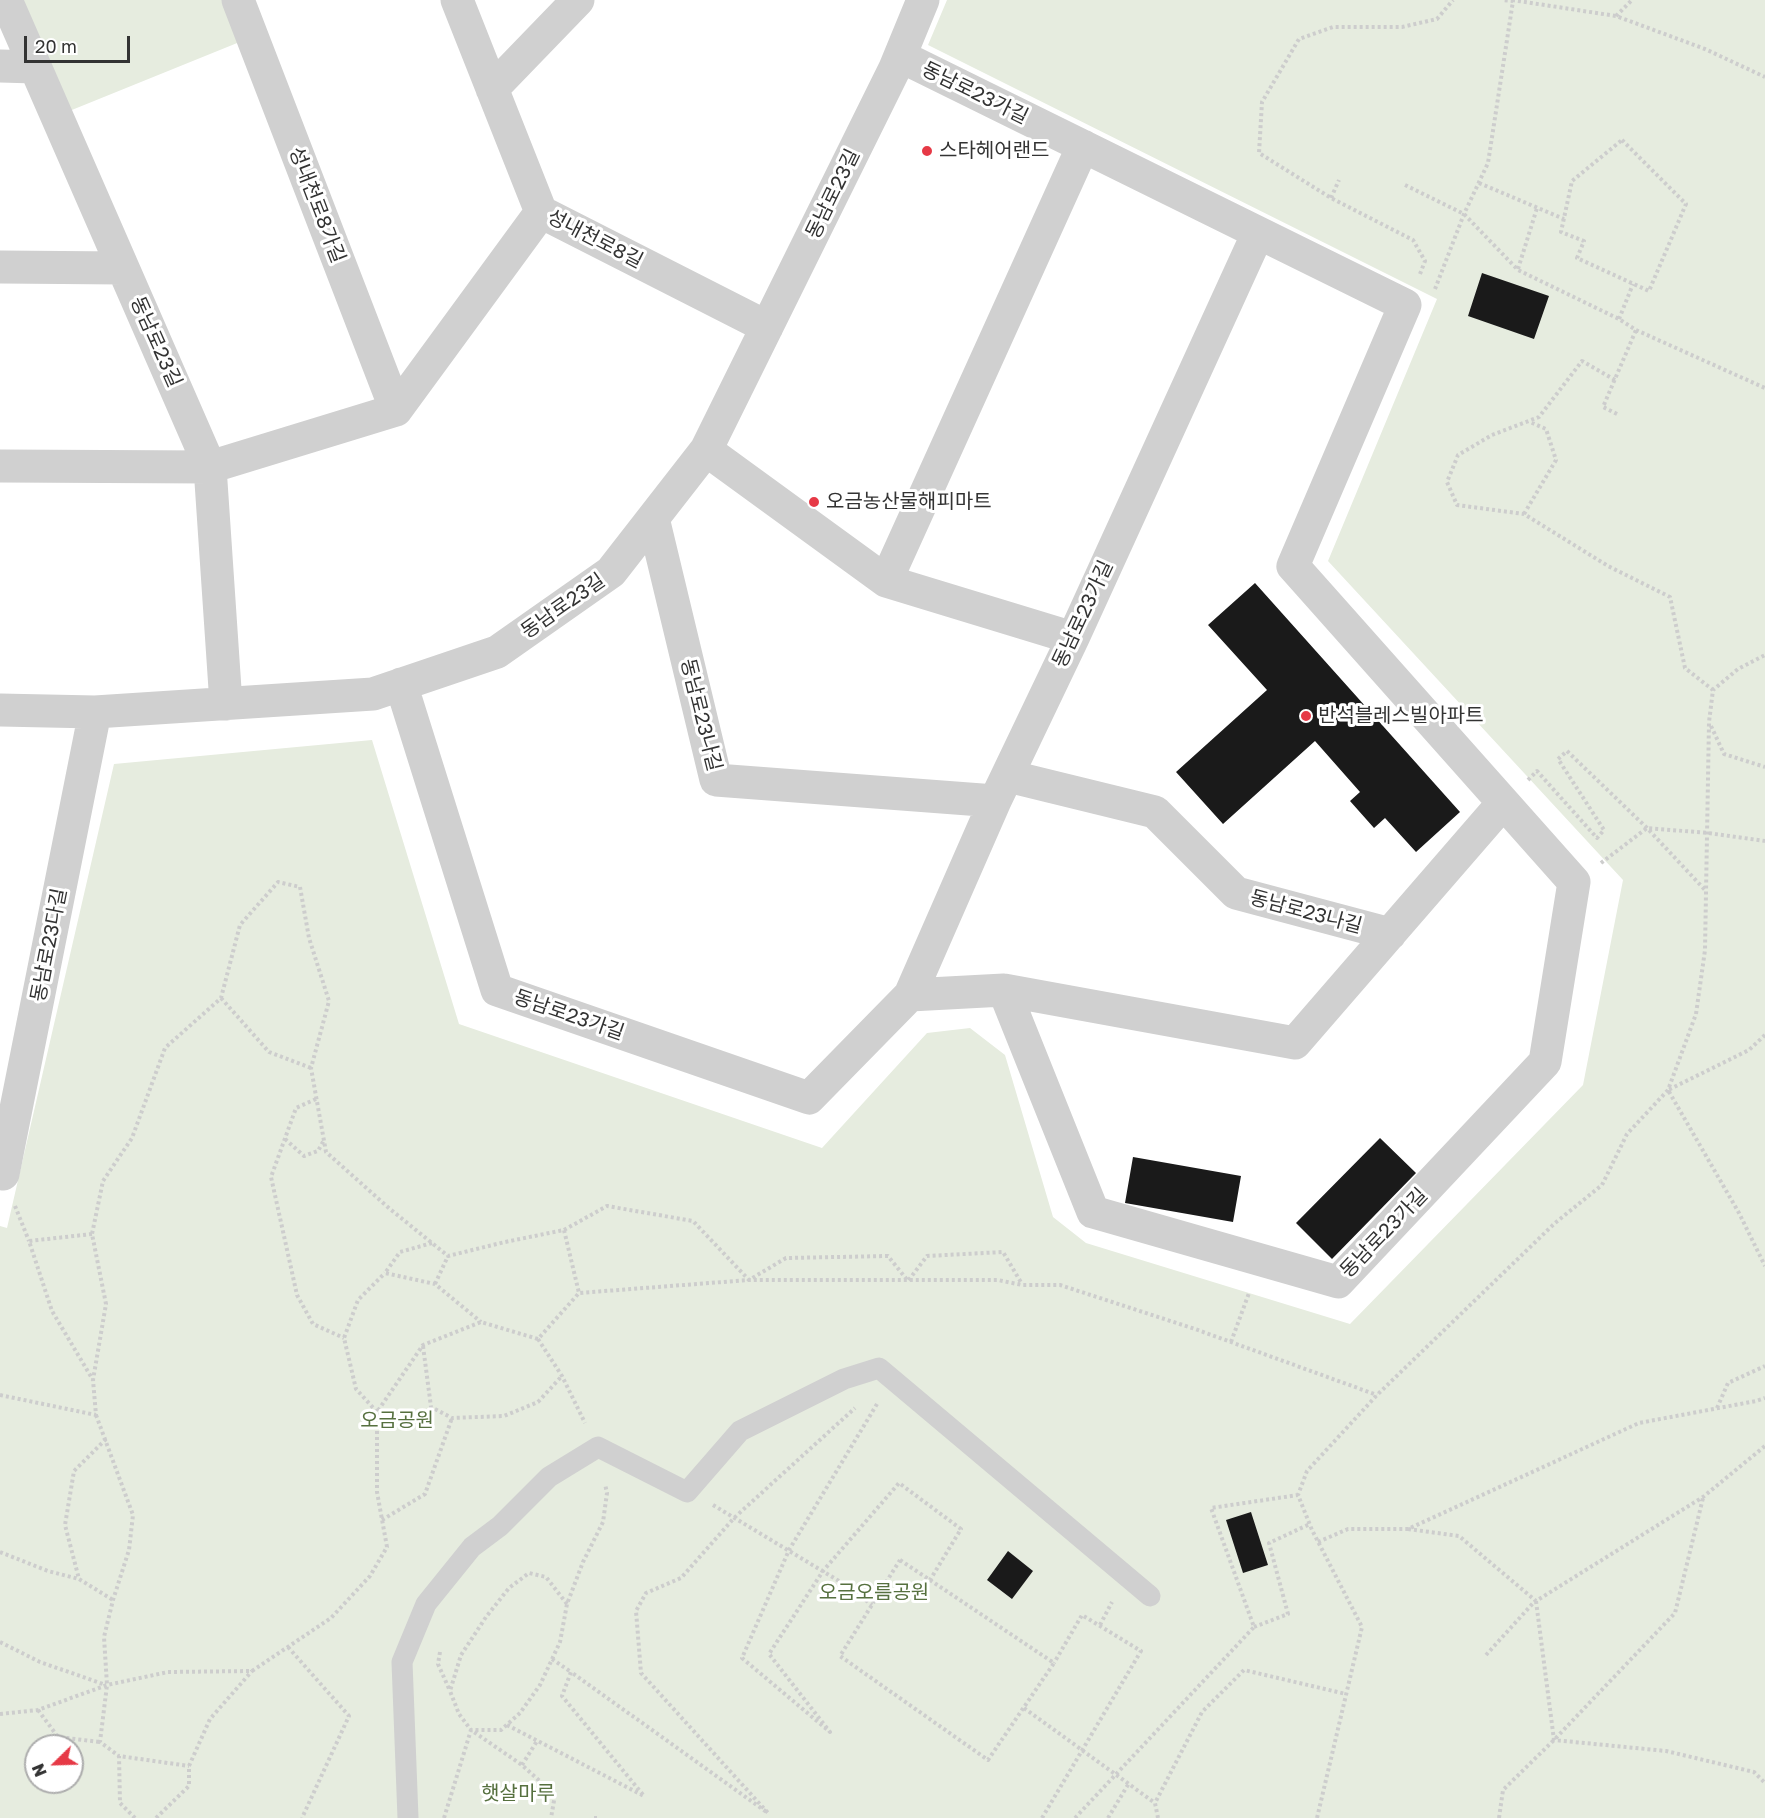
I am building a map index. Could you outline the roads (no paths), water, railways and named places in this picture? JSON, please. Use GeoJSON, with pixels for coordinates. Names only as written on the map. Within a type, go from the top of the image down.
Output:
{"type":"FeatureCollection","features":[{"type":"Feature","properties":{"kind":"street","name":"동남로23길"},"geometry":{"type":"LineString","coordinates":[[6,0],[210,467],[226,704]]}},
{"type":"Feature","properties":{"kind":"street","name":"성내천로8가길"},"geometry":{"type":"LineString","coordinates":[[238,0],[396,410]]}},
{"type":"Feature","properties":{"kind":"street","name":"성내천로8길"},"geometry":{"type":"LineString","coordinates":[[458,0],[541,212],[767,327]]}},
{"type":"Feature","properties":{"kind":"street"},"geometry":{"type":"LineString","coordinates":[[492,89],[578,0]]}},
{"type":"Feature","properties":{"kind":"street","name":"동남로23길"},"geometry":{"type":"LineString","coordinates":[[0,710],[95,712],[373,694],[498,652],[611,572],[706,450],[900,56],[923,0]]}},
{"type":"Feature","properties":{"kind":"street","name":"동남로23가길"},"geometry":{"type":"LineString","coordinates":[[900,56],[1405,305],[1293,566],[1514,793],[1574,882],[1545,1062],[1338,1282],[1093,1212],[1004,990]]}},
{"type":"Feature","properties":{"kind":"street"},"geometry":{"type":"LineString","coordinates":[[0,66],[36,67]]}},
{"type":"Feature","properties":{"kind":"street"},"geometry":{"type":"LineString","coordinates":[[886,580],[1083,146]]}},
{"type":"Feature","properties":{"kind":"street"},"geometry":{"type":"LineString","coordinates":[[0,466],[210,467],[396,410],[541,212]]}},
{"type":"Feature","properties":{"kind":"street","name":"동남로23가길"},"geometry":{"type":"LineString","coordinates":[[401,684],[496,990],[809,1098],[910,995],[1001,789],[1073,638],[1258,233]]}},
{"type":"Feature","properties":{"kind":"street"},"geometry":{"type":"LineString","coordinates":[[0,267],[123,267]]}},
{"type":"Feature","properties":{"kind":"street"},"geometry":{"type":"LineString","coordinates":[[706,450],[886,580],[1073,638]]}},
{"type":"Feature","properties":{"kind":"street","name":"동남로23나길"},"geometry":{"type":"LineString","coordinates":[[653,518],[716,780],[1001,789],[1155,812],[1236,893],[1390,934]]}},
{"type":"Feature","properties":{"kind":"street","name":"동남로23다길"},"geometry":{"type":"LineString","coordinates":[[0,1173],[3,1174],[95,712]]}},
{"type":"Feature","properties":{"kind":"street"},"geometry":{"type":"LineString","coordinates":[[910,995],[1004,990],[1295,1043],[1514,793]]}},
{"type":"Feature","properties":{"kind":"lane"},"geometry":{"type":"LineString","coordinates":[[408,1818],[402,1662],[426,1604],[472,1547],[500,1526],[549,1478],[598,1448],[687,1492],[740,1431],[844,1379],[879,1368],[1150,1596]]}},
{"type":"Feature","properties":{"kind":"place","name":"스타헤어랜드"},"geometry":{"type":"Point","coordinates":[927,151]}},
{"type":"Feature","properties":{"kind":"place","name":"오금농산물해피마트"},"geometry":{"type":"Point","coordinates":[814,502]}},
{"type":"Feature","properties":{"kind":"place","name":"반석블레스빌아파트"},"geometry":{"type":"Point","coordinates":[1306,716]}},
{"type":"Feature","properties":{"kind":"park label","name":"오금공원"},"geometry":{"type":"Point","coordinates":[397,1421]}},
{"type":"Feature","properties":{"kind":"park label","name":"오금오름공원"},"geometry":{"type":"Point","coordinates":[874,1593]}},
{"type":"Feature","properties":{"kind":"park label","name":"햇살마루"},"geometry":{"type":"Point","coordinates":[518,1794]}}]}
